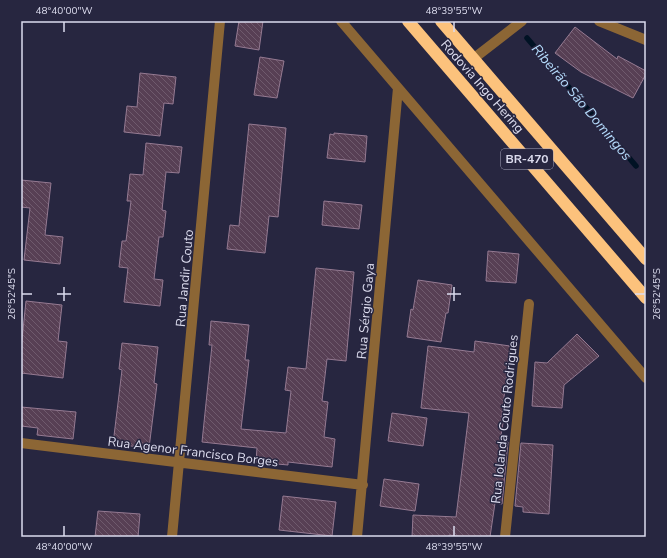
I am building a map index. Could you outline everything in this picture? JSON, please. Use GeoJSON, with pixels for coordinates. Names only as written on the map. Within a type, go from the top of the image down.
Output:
{"type":"FeatureCollection","features":[{"type":"Feature","properties":{"kind":"highway","name":"Rodovia Ingo Hering"},"geometry":{"type":"LineString","coordinates":[[408,21],[646,298]]}},
{"type":"Feature","properties":{"kind":"highway","name":"Rodovia Ingo Hering"},"geometry":{"type":"LineString","coordinates":[[441,21],[646,259]]}},
{"type":"Feature","properties":{"kind":"street","name":"Rua Jandir Couto"},"geometry":{"type":"LineString","coordinates":[[172,537],[220,21]]}},
{"type":"Feature","properties":{"kind":"street"},"geometry":{"type":"LineString","coordinates":[[341,21],[646,378]]}},
{"type":"Feature","properties":{"kind":"street"},"geometry":{"type":"LineString","coordinates":[[473,59],[522,21]]}},
{"type":"Feature","properties":{"kind":"street"},"geometry":{"type":"LineString","coordinates":[[599,21],[646,40]]}},
{"type":"Feature","properties":{"kind":"street","name":"Rua Sérgio Gaya"},"geometry":{"type":"LineString","coordinates":[[357,537],[363,485],[398,88]]}},
{"type":"Feature","properties":{"kind":"street","name":"Rua Iolanda Couto Rodrigues"},"geometry":{"type":"LineString","coordinates":[[505,537],[529,304]]}},
{"type":"Feature","properties":{"kind":"street","name":"Rua Agenor Francisco Borges"},"geometry":{"type":"LineString","coordinates":[[21,443],[363,485]]}},
{"type":"Feature","properties":{"kind":"building"},"geometry":{"type":"Polygon","coordinates":[[[239,21],[263,21],[259,50],[235,46],[239,21]]]}},
{"type":"Feature","properties":{"kind":"building"},"geometry":{"type":"Polygon","coordinates":[[[575,27],[617,59],[618,56],[646,71],[646,74],[633,98],[581,72],[555,53],[575,27]]]}},
{"type":"Feature","properties":{"kind":"building"},"geometry":{"type":"Polygon","coordinates":[[[260,57],[284,61],[277,98],[254,95],[260,57]]]}},
{"type":"Feature","properties":{"kind":"building"},"geometry":{"type":"Polygon","coordinates":[[[140,73],[176,77],[173,104],[164,103],[160,136],[124,132],[127,106],[137,107],[140,73]]]}},
{"type":"Feature","properties":{"kind":"building"},"geometry":{"type":"Polygon","coordinates":[[[249,124],[286,128],[278,217],[269,216],[265,253],[227,249],[230,225],[239,226],[249,124]]]}},
{"type":"Feature","properties":{"kind":"building"},"geometry":{"type":"Polygon","coordinates":[[[334,133],[367,136],[365,162],[327,158],[330,134],[334,135],[334,133]]]}},
{"type":"Feature","properties":{"kind":"building"},"geometry":{"type":"Polygon","coordinates":[[[146,143],[182,147],[179,173],[166,172],[162,210],[166,211],[163,237],[159,237],[154,279],[163,280],[160,306],[124,302],[128,268],[119,267],[122,241],[126,241],[131,201],[127,201],[130,174],[143,175],[146,143]]]}},
{"type":"Feature","properties":{"kind":"building"},"geometry":{"type":"Polygon","coordinates":[[[21,180],[51,183],[45,235],[63,237],[60,264],[24,260],[30,208],[21,207],[21,180]]]}},
{"type":"Feature","properties":{"kind":"building"},"geometry":{"type":"Polygon","coordinates":[[[324,201],[362,205],[359,229],[322,225],[324,201]]]}},
{"type":"Feature","properties":{"kind":"building"},"geometry":{"type":"Polygon","coordinates":[[[488,251],[519,254],[516,283],[486,281],[488,251]]]}},
{"type":"Feature","properties":{"kind":"building"},"geometry":{"type":"Polygon","coordinates":[[[316,268],[354,272],[346,361],[327,359],[322,401],[328,402],[324,437],[335,439],[332,467],[288,462],[288,465],[256,462],[257,448],[202,442],[212,345],[209,345],[211,321],[249,325],[245,360],[249,360],[241,429],[286,433],[291,391],[285,390],[288,367],[306,369],[316,268]]]}},
{"type":"Feature","properties":{"kind":"building"},"geometry":{"type":"Polygon","coordinates":[[[418,280],[452,285],[448,313],[446,313],[441,342],[407,337],[411,309],[413,310],[418,280]]]}},
{"type":"Feature","properties":{"kind":"building"},"geometry":{"type":"Polygon","coordinates":[[[26,301],[62,305],[58,341],[67,342],[63,378],[21,373],[21,349],[26,301]]]}},
{"type":"Feature","properties":{"kind":"building"},"geometry":{"type":"Polygon","coordinates":[[[577,334],[599,356],[564,385],[562,408],[532,406],[535,362],[547,363],[577,334]]]}},
{"type":"Feature","properties":{"kind":"building"},"geometry":{"type":"Polygon","coordinates":[[[475,341],[510,346],[500,441],[508,442],[502,504],[495,503],[490,537],[449,535],[449,537],[412,537],[413,515],[456,517],[469,413],[421,408],[428,346],[474,352],[475,341]]]}},
{"type":"Feature","properties":{"kind":"building"},"geometry":{"type":"Polygon","coordinates":[[[122,343],[158,347],[154,383],[157,384],[149,448],[113,444],[122,370],[119,369],[122,343]]]}},
{"type":"Feature","properties":{"kind":"building"},"geometry":{"type":"Polygon","coordinates":[[[21,407],[76,412],[73,439],[37,435],[38,428],[21,426],[21,407]]]}},
{"type":"Feature","properties":{"kind":"building"},"geometry":{"type":"Polygon","coordinates":[[[392,413],[427,418],[423,446],[388,441],[392,413]]]}},
{"type":"Feature","properties":{"kind":"building"},"geometry":{"type":"Polygon","coordinates":[[[521,443],[553,445],[549,514],[523,512],[523,507],[515,506],[521,443]]]}},
{"type":"Feature","properties":{"kind":"building"},"geometry":{"type":"Polygon","coordinates":[[[384,479],[419,484],[415,511],[380,506],[384,479]]]}},
{"type":"Feature","properties":{"kind":"building"},"geometry":{"type":"Polygon","coordinates":[[[283,496],[336,502],[332,536],[279,530],[283,496]]]}},
{"type":"Feature","properties":{"kind":"building"},"geometry":{"type":"Polygon","coordinates":[[[98,511],[140,514],[138,537],[95,537],[98,511]]]}},
{"type":"Feature","properties":{"kind":"waterway","name":"Ribeirão São Domingos"},"geometry":{"type":"LineString","coordinates":[[527,38],[636,166]]}}]}
